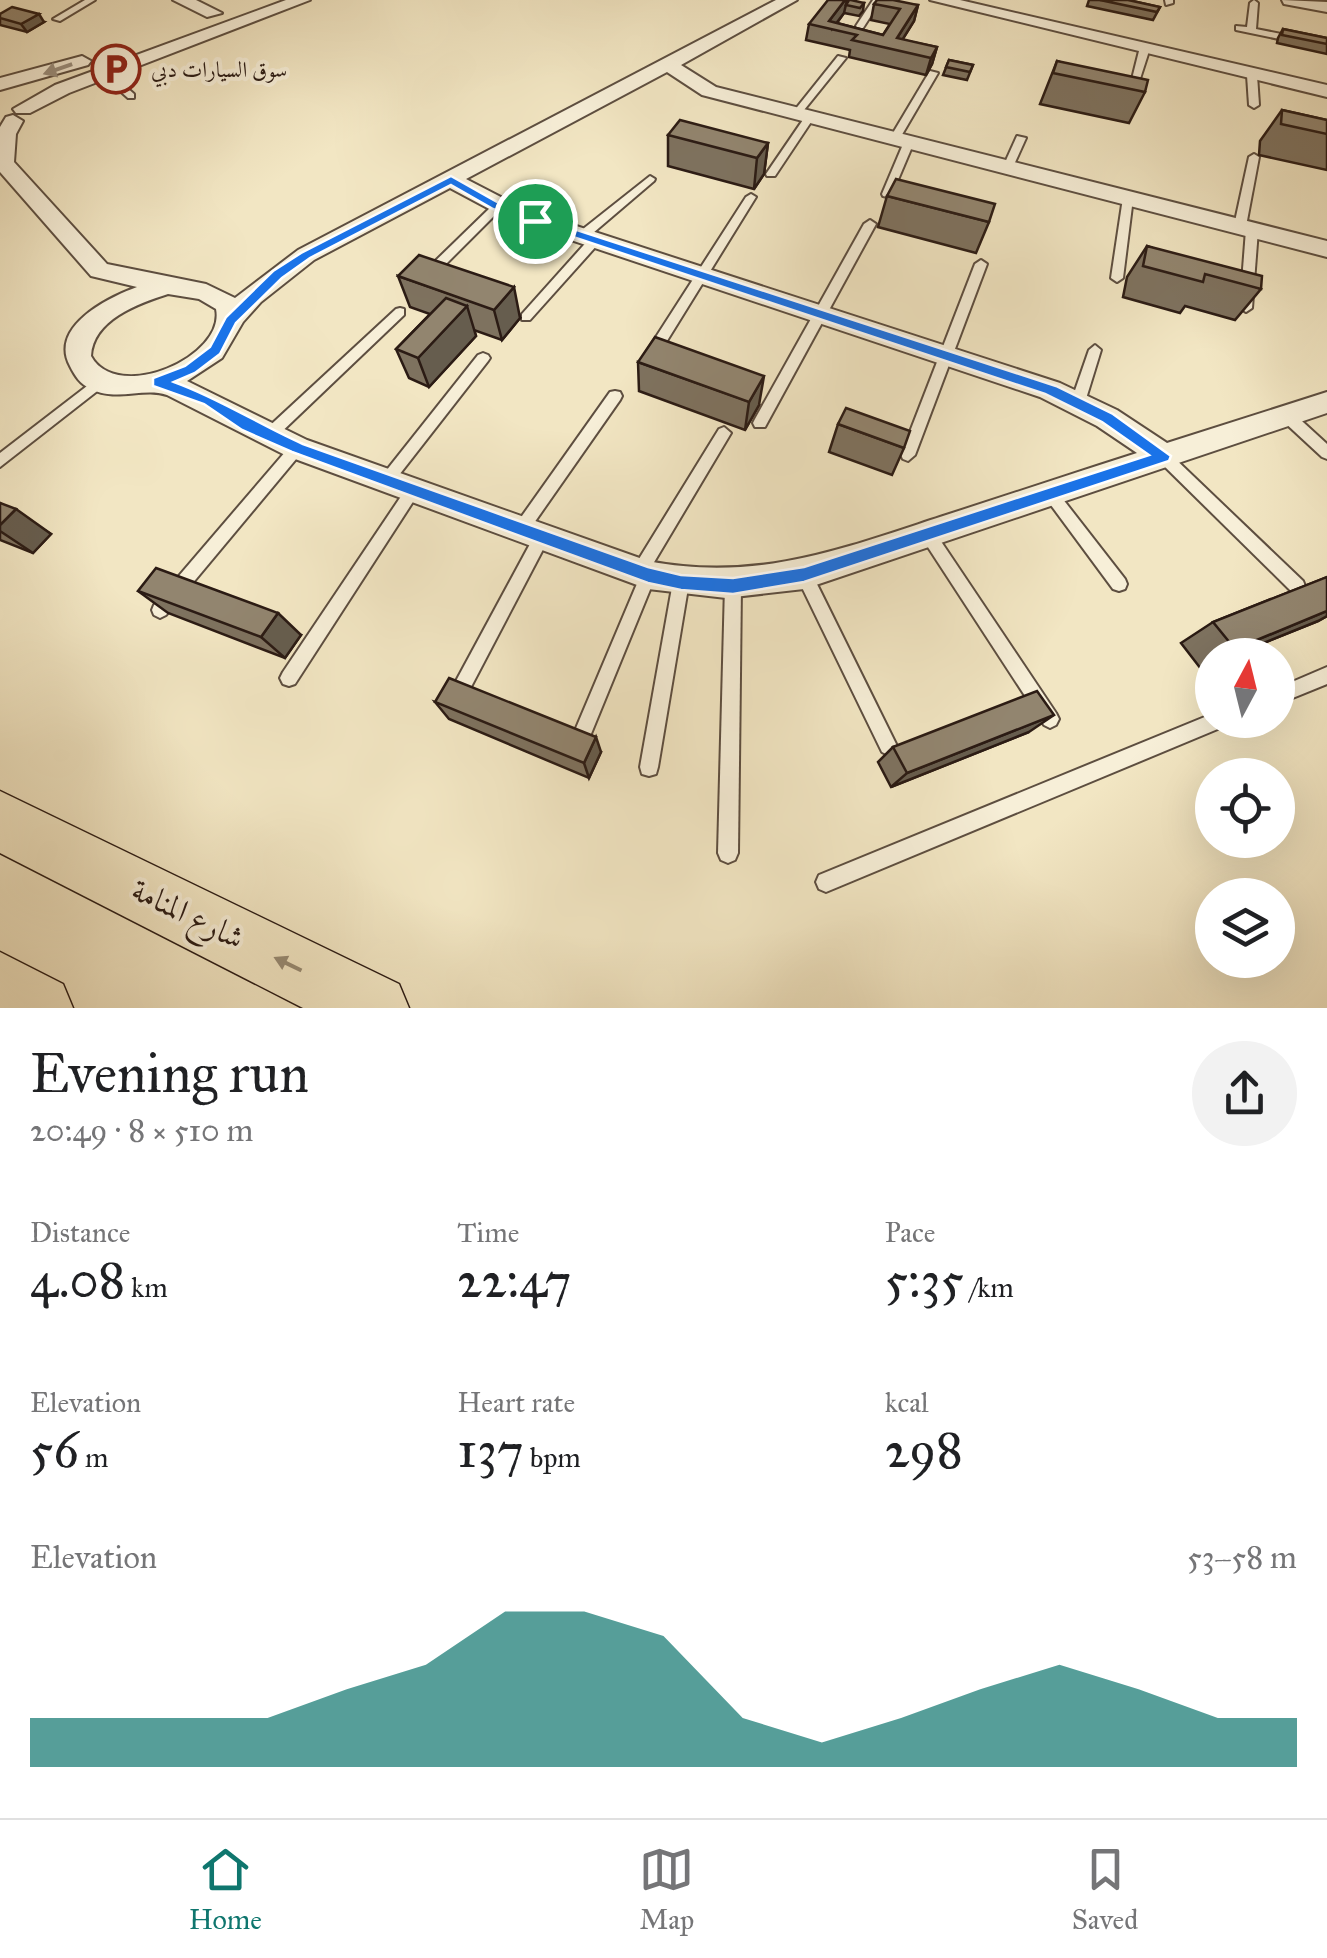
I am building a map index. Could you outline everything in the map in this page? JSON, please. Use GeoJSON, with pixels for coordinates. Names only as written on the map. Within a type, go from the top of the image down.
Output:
{"type":"FeatureCollection","features":[{"type":"Feature","properties":{"kind":"main road","name":"شارع المنامة"},"geometry":{"type":"LineString","coordinates":[[0,821],[375,1008]]}},
{"type":"Feature","properties":{"kind":"main road"},"geometry":{"type":"LineString","coordinates":[[0,986],[39,1008]]}},
{"type":"Feature","properties":{"kind":"street"},"geometry":{"type":"LineString","coordinates":[[181,0],[213,13]]}},
{"type":"Feature","properties":{"kind":"street"},"geometry":{"type":"LineString","coordinates":[[165,30],[249,0]]}},
{"type":"Feature","properties":{"kind":"street"},"geometry":{"type":"LineString","coordinates":[[12,120],[105,72],[302,0]]}},
{"type":"Feature","properties":{"kind":"street"},"geometry":{"type":"LineString","coordinates":[[99,270],[90,325],[80,342],[79,358],[86,372],[100,382],[127,386],[158,382],[190,370],[215,350],[230,320],[252,296],[306,256],[788,0]]}},
{"type":"Feature","properties":{"kind":"street"},"geometry":{"type":"LineString","coordinates":[[938,0],[1327,91]]}},
{"type":"Feature","properties":{"kind":"street"},"geometry":{"type":"LineString","coordinates":[[1290,0],[1327,7]]}},
{"type":"Feature","properties":{"kind":"street"},"geometry":{"type":"LineString","coordinates":[[0,84],[47,73],[132,42]]}},
{"type":"Feature","properties":{"kind":"street"},"geometry":{"type":"LineString","coordinates":[[670,66],[710,90],[1327,249]]}},
{"type":"Feature","properties":{"kind":"street"},"geometry":{"type":"LineString","coordinates":[[0,84],[22,93],[26,100],[6,134],[2,160],[99,270],[168,286],[202,288],[218,295],[228,306],[230,320]]}},
{"type":"Feature","properties":{"kind":"street"},"geometry":{"type":"LineString","coordinates":[[451,180],[497,207],[946,354],[1078,402],[1163,456]]}},
{"type":"Feature","properties":{"kind":"street"},"geometry":{"type":"LineString","coordinates":[[202,288],[306,256]]}},
{"type":"Feature","properties":{"kind":"street"},"geometry":{"type":"LineString","coordinates":[[90,325],[124,299],[168,286]]}},
{"type":"Feature","properties":{"kind":"street"},"geometry":{"type":"LineString","coordinates":[[215,350],[222,392],[231,412]]}},
{"type":"Feature","properties":{"kind":"street"},"geometry":{"type":"LineString","coordinates":[[158,382],[185,390],[231,412],[268,436],[298,448],[644,574],[733,586],[804,574],[1327,402]]}},
{"type":"Feature","properties":{"kind":"lane"},"geometry":{"type":"LineString","coordinates":[[57,19],[91,0]]}},
{"type":"Feature","properties":{"kind":"lane"},"geometry":{"type":"LineString","coordinates":[[860,26],[877,0]]}},
{"type":"Feature","properties":{"kind":"lane"},"geometry":{"type":"LineString","coordinates":[[1251,30],[1254,3]]}},
{"type":"Feature","properties":{"kind":"lane"},"geometry":{"type":"LineString","coordinates":[[1239,28],[1327,46]]}},
{"type":"Feature","properties":{"kind":"lane"},"geometry":{"type":"LineString","coordinates":[[1133,85],[1144,51]]}},
{"type":"Feature","properties":{"kind":"lane"},"geometry":{"type":"LineString","coordinates":[[772,174],[841,58]]}},
{"type":"Feature","properties":{"kind":"lane"},"geometry":{"type":"LineString","coordinates":[[105,72],[131,96]]}},
{"type":"Feature","properties":{"kind":"lane"},"geometry":{"type":"LineString","coordinates":[[887,194],[902,140],[933,73]]}},
{"type":"Feature","properties":{"kind":"lane"},"geometry":{"type":"LineString","coordinates":[[1252,75],[1254,105]]}},
{"type":"Feature","properties":{"kind":"lane"},"geometry":{"type":"LineString","coordinates":[[1008,167],[1021,138]]}},
{"type":"Feature","properties":{"kind":"lane"},"geometry":{"type":"LineString","coordinates":[[1246,308],[1246,228],[1254,156]]}},
{"type":"Feature","properties":{"kind":"lane"},"geometry":{"type":"LineString","coordinates":[[526,317],[588,238],[650,180]]}},
{"type":"Feature","properties":{"kind":"lane"},"geometry":{"type":"LineString","coordinates":[[651,356],[751,197]]}},
{"type":"Feature","properties":{"kind":"lane"},"geometry":{"type":"LineString","coordinates":[[1117,278],[1128,198]]}},
{"type":"Feature","properties":{"kind":"lane"},"geometry":{"type":"LineString","coordinates":[[417,286],[497,207]]}},
{"type":"Feature","properties":{"kind":"lane"},"geometry":{"type":"LineString","coordinates":[[760,423],[870,224]]}},
{"type":"Feature","properties":{"kind":"lane"},"geometry":{"type":"LineString","coordinates":[[908,455],[981,264]]}},
{"type":"Feature","properties":{"kind":"lane"},"geometry":{"type":"LineString","coordinates":[[268,436],[400,312]]}},
{"type":"Feature","properties":{"kind":"lane"},"geometry":{"type":"LineString","coordinates":[[1078,402],[1095,350]]}},
{"type":"Feature","properties":{"kind":"lane"},"geometry":{"type":"LineString","coordinates":[[289,678],[400,485],[483,358]]}},
{"type":"Feature","properties":{"kind":"lane"},"geometry":{"type":"LineString","coordinates":[[0,461],[100,382]]}},
{"type":"Feature","properties":{"kind":"lane"},"geometry":{"type":"LineString","coordinates":[[452,704],[532,532],[615,396]]}},
{"type":"Feature","properties":{"kind":"lane"},"geometry":{"type":"LineString","coordinates":[[1287,416],[1327,453]]}},
{"type":"Feature","properties":{"kind":"lane"},"geometry":{"type":"LineString","coordinates":[[580,740],[644,574],[724,433]]}},
{"type":"Feature","properties":{"kind":"lane"},"geometry":{"type":"LineString","coordinates":[[160,610],[298,448]]}},
{"type":"Feature","properties":{"kind":"lane"},"geometry":{"type":"LineString","coordinates":[[1163,456],[1297,586]]}},
{"type":"Feature","properties":{"kind":"lane"},"geometry":{"type":"LineString","coordinates":[[1050,493],[1119,584]]}},
{"type":"Feature","properties":{"kind":"lane"},"geometry":{"type":"LineString","coordinates":[[928,533],[1050,719]]}},
{"type":"Feature","properties":{"kind":"lane"},"geometry":{"type":"LineString","coordinates":[[804,574],[888,746]]}},
{"type":"Feature","properties":{"kind":"lane"},"geometry":{"type":"LineString","coordinates":[[649,767],[681,582]]}},
{"type":"Feature","properties":{"kind":"lane"},"geometry":{"type":"LineString","coordinates":[[728,853],[733,586]]}},
{"type":"Feature","properties":{"kind":"lane"},"geometry":{"type":"LineString","coordinates":[[1295,689],[1327,676]]}},
{"type":"Feature","properties":{"kind":"lane"},"geometry":{"type":"LineString","coordinates":[[826,882],[1195,730]]}},
{"type":"Feature","properties":{"kind":"building"},"geometry":{"type":"Polygon","coordinates":[[[828,0],[845,0],[829,21],[883,35],[900,9],[874,4],[877,0],[918,5],[897,38],[937,47],[931,58],[852,40],[857,35],[809,24],[828,0]]]}},
{"type":"Feature","properties":{"kind":"building"},"geometry":{"type":"Polygon","coordinates":[[[849,0],[864,3],[860,8],[846,5],[849,0]]]}},
{"type":"Feature","properties":{"kind":"building"},"geometry":{"type":"Polygon","coordinates":[[[1100,0],[1128,0],[1160,7],[1157,12],[1100,0]]]}},
{"type":"Feature","properties":{"kind":"building"},"geometry":{"type":"Polygon","coordinates":[[[12,7],[39,14],[21,24],[0,18],[12,7]]]}},
{"type":"Feature","properties":{"kind":"building"},"geometry":{"type":"Polygon","coordinates":[[[1283,29],[1327,38],[1327,44],[1282,35],[1283,29]]]}},
{"type":"Feature","properties":{"kind":"building"},"geometry":{"type":"Polygon","coordinates":[[[949,60],[973,65],[970,72],[946,67],[949,60]]]}},
{"type":"Feature","properties":{"kind":"building"},"geometry":{"type":"Polygon","coordinates":[[[1057,61],[1148,80],[1145,92],[1053,73],[1057,61]]]}},
{"type":"Feature","properties":{"kind":"building"},"geometry":{"type":"Polygon","coordinates":[[[1282,110],[1327,120],[1327,134],[1281,124],[1282,110]]]}},
{"type":"Feature","properties":{"kind":"building"},"geometry":{"type":"Polygon","coordinates":[[[680,120],[768,143],[757,158],[668,135],[680,120]]]}},
{"type":"Feature","properties":{"kind":"building"},"geometry":{"type":"Polygon","coordinates":[[[896,179],[995,204],[989,222],[887,196],[896,179]]]}},
{"type":"Feature","properties":{"kind":"building"},"geometry":{"type":"Polygon","coordinates":[[[1147,246],[1262,276],[1261,289],[1205,274],[1203,282],[1143,266],[1147,246]]]}},
{"type":"Feature","properties":{"kind":"building"},"geometry":{"type":"Polygon","coordinates":[[[419,255],[514,287],[494,310],[398,276],[419,255]]]}},
{"type":"Feature","properties":{"kind":"building"},"geometry":{"type":"Polygon","coordinates":[[[446,298],[467,306],[418,358],[396,349],[446,298]]]}},
{"type":"Feature","properties":{"kind":"building"},"geometry":{"type":"Polygon","coordinates":[[[655,337],[764,376],[749,402],[638,362],[655,337]]]}},
{"type":"Feature","properties":{"kind":"building"},"geometry":{"type":"Polygon","coordinates":[[[846,408],[910,431],[904,448],[838,424],[846,408]]]}},
{"type":"Feature","properties":{"kind":"building"},"geometry":{"type":"Polygon","coordinates":[[[0,503],[16,509],[0,525],[0,503]]]}},
{"type":"Feature","properties":{"kind":"building"},"geometry":{"type":"Polygon","coordinates":[[[156,568],[278,613],[261,637],[138,591],[156,568]]]}},
{"type":"Feature","properties":{"kind":"building"},"geometry":{"type":"Polygon","coordinates":[[[1327,577],[1327,611],[1262,638],[1226,638],[1213,622],[1327,577]]]}},
{"type":"Feature","properties":{"kind":"building"},"geometry":{"type":"Polygon","coordinates":[[[449,678],[596,737],[584,763],[435,702],[449,678]]]}},
{"type":"Feature","properties":{"kind":"building"},"geometry":{"type":"Polygon","coordinates":[[[1037,691],[1054,715],[907,773],[893,747],[1037,691]]]}},
{"type":"Feature","properties":{"kind":"place","name":"سوق السيارات دبي"},"geometry":{"type":"Point","coordinates":[116,69]}},
{"type":"Feature","properties":{"kind":"route"},"geometry":{"type":"LineString","coordinates":[[451,180],[497,207],[535,221],[1050,390],[1107,418],[1163,456],[804,574],[733,586],[648,575],[298,448],[248,426],[209,400],[158,382],[190,370],[215,350],[226,335],[230,320],[278,274],[451,180]]}}]}
